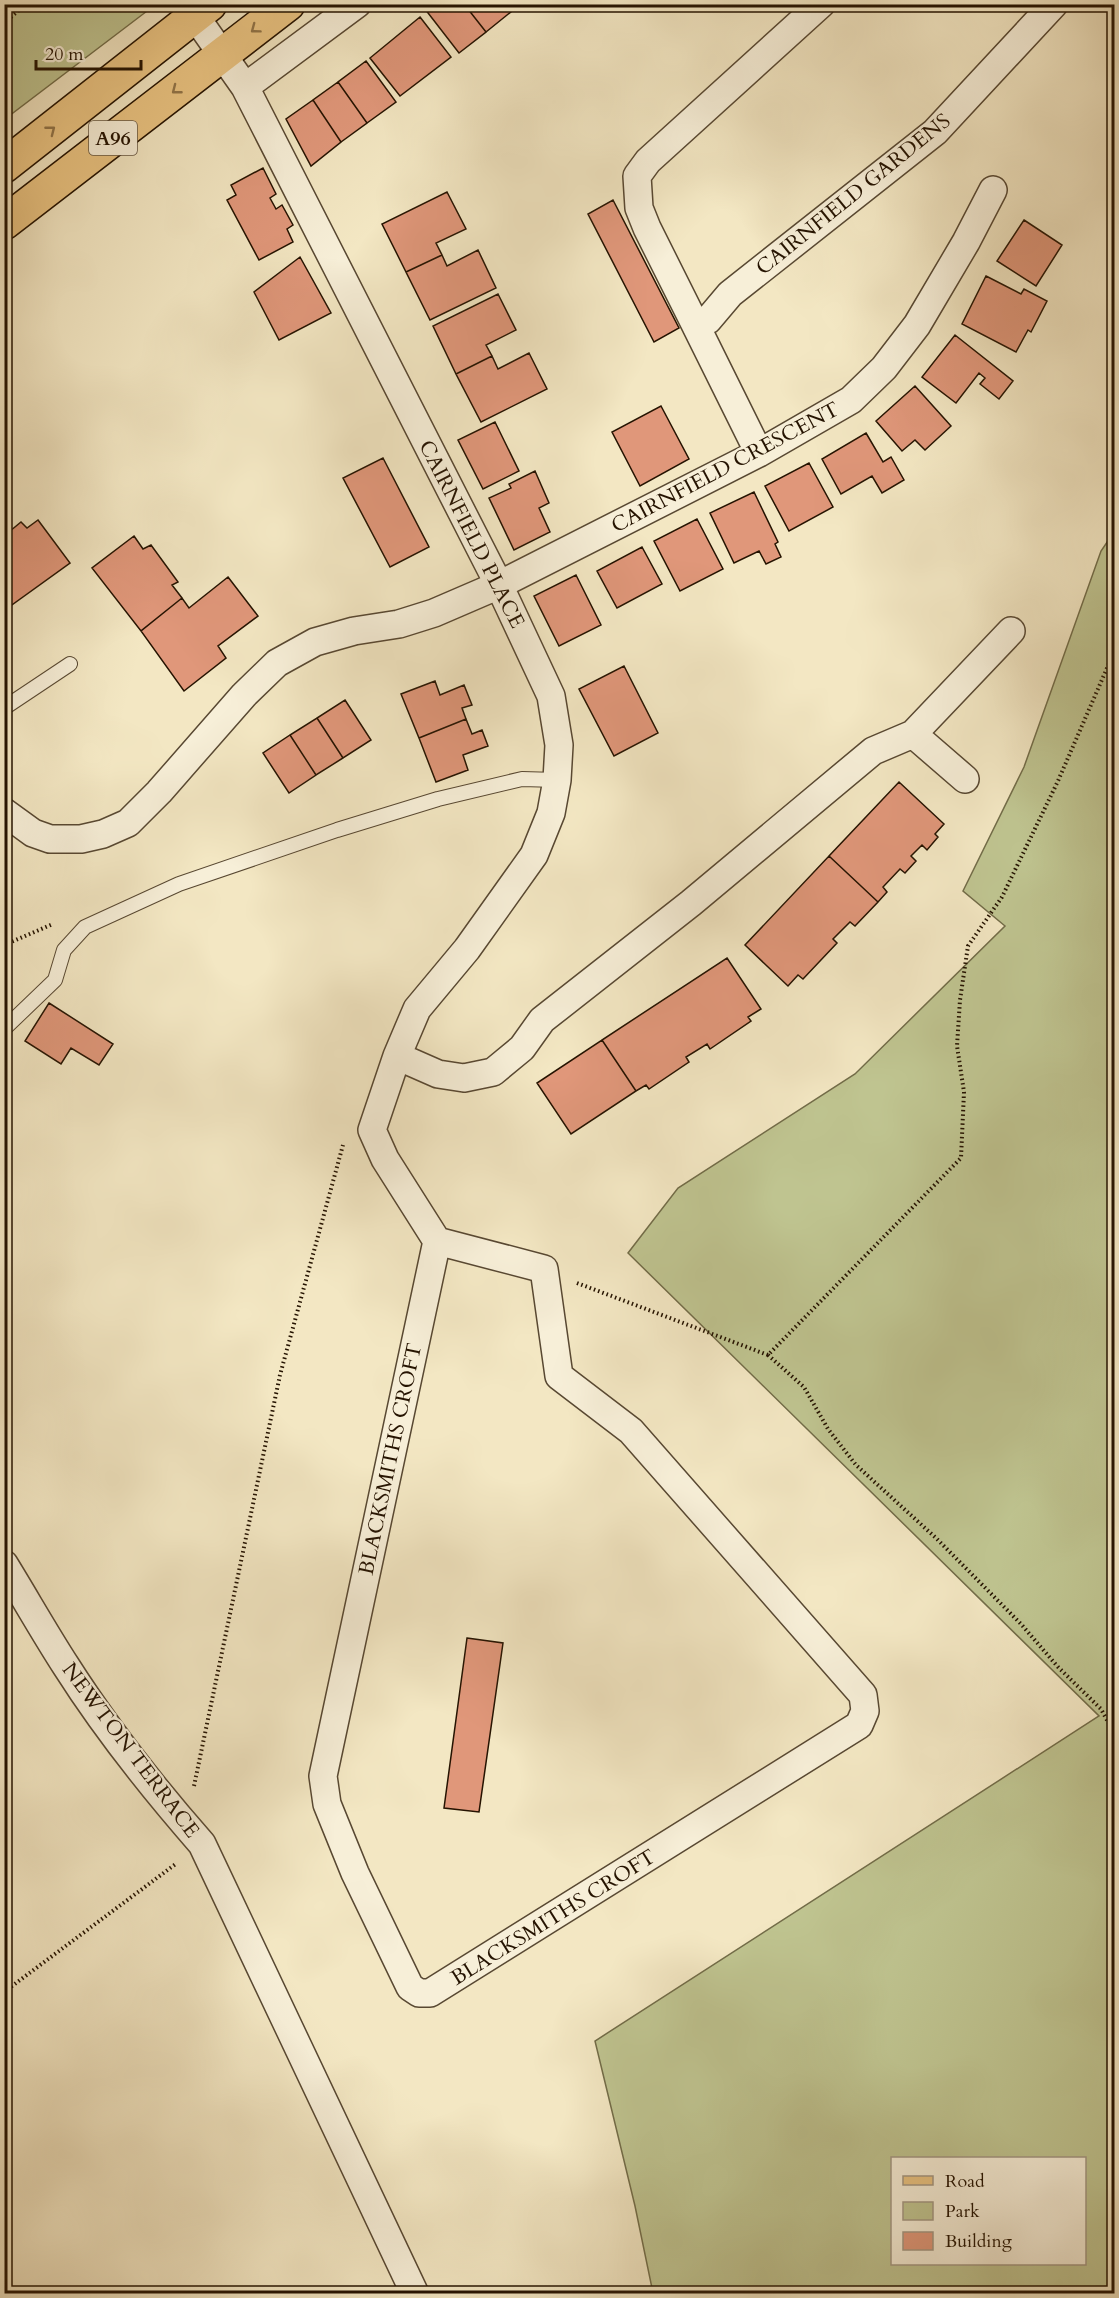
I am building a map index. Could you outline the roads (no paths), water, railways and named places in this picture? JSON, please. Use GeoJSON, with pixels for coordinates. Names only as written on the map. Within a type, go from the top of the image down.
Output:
{"type":"FeatureCollection","features":[{"type":"Feature","properties":{"kind":"main road","name":"A96"},"geometry":{"type":"LineString","coordinates":[[4,223],[288,4]]}},
{"type":"Feature","properties":{"kind":"main road","name":"A96"},"geometry":{"type":"LineString","coordinates":[[4,166],[202,10]]}},
{"type":"Feature","properties":{"kind":"street"},"geometry":{"type":"LineString","coordinates":[[244,87],[357,4]]}},
{"type":"Feature","properties":{"kind":"street"},"geometry":{"type":"LineString","coordinates":[[759,453],[647,228],[639,208],[637,176],[648,161],[821,4]]}},
{"type":"Feature","properties":{"kind":"street","name":"CAIRNFIELD GARDENS"},"geometry":{"type":"LineString","coordinates":[[696,326],[708,320],[730,294],[936,132],[1054,4]]}},
{"type":"Feature","properties":{"kind":"street","name":"CAIRNFIELD PLACE"},"geometry":{"type":"LineString","coordinates":[[202,10],[222,54],[244,87],[499,585],[552,696],[559,745],[557,780],[551,813],[534,855],[467,949],[417,1009],[397,1056],[372,1130],[385,1159],[437,1241]]}},
{"type":"Feature","properties":{"kind":"street","name":"CAIRNFIELD CRESCENT"},"geometry":{"type":"LineString","coordinates":[[4,812],[33,833],[50,839],[81,839],[103,834],[128,824],[244,695],[277,663],[315,642],[354,631],[399,624],[434,613],[499,585],[759,453],[851,400],[884,368],[917,325],[966,242],[993,190]]}},
{"type":"Feature","properties":{"kind":"street"},"geometry":{"type":"LineString","coordinates":[[397,1056],[438,1074],[464,1078],[493,1072],[522,1048],[542,1020],[691,903],[873,751],[913,734],[1011,631]]}},
{"type":"Feature","properties":{"kind":"street"},"geometry":{"type":"LineString","coordinates":[[913,734],[965,779]]}},
{"type":"Feature","properties":{"kind":"street","name":"BLACKSMITHS CROFT"},"geometry":{"type":"LineString","coordinates":[[437,1241],[544,1269],[559,1376],[632,1431],[863,1695],[866,1711],[859,1725],[430,1994],[418,1993],[410,1987],[355,1873],[327,1804],[323,1776],[437,1241]]}},
{"type":"Feature","properties":{"kind":"street","name":"NEWTON TERRACE"},"geometry":{"type":"LineString","coordinates":[[4,1564],[66,1666],[106,1724],[194,1835],[415,2294]]}},
{"type":"Feature","properties":{"kind":"lane"},"geometry":{"type":"LineString","coordinates":[[4,708],[70,664]]}},
{"type":"Feature","properties":{"kind":"lane"},"geometry":{"type":"LineString","coordinates":[[4,1029],[55,980],[64,950],[85,927],[179,884],[348,826],[438,799],[522,779],[557,780]]}}]}
